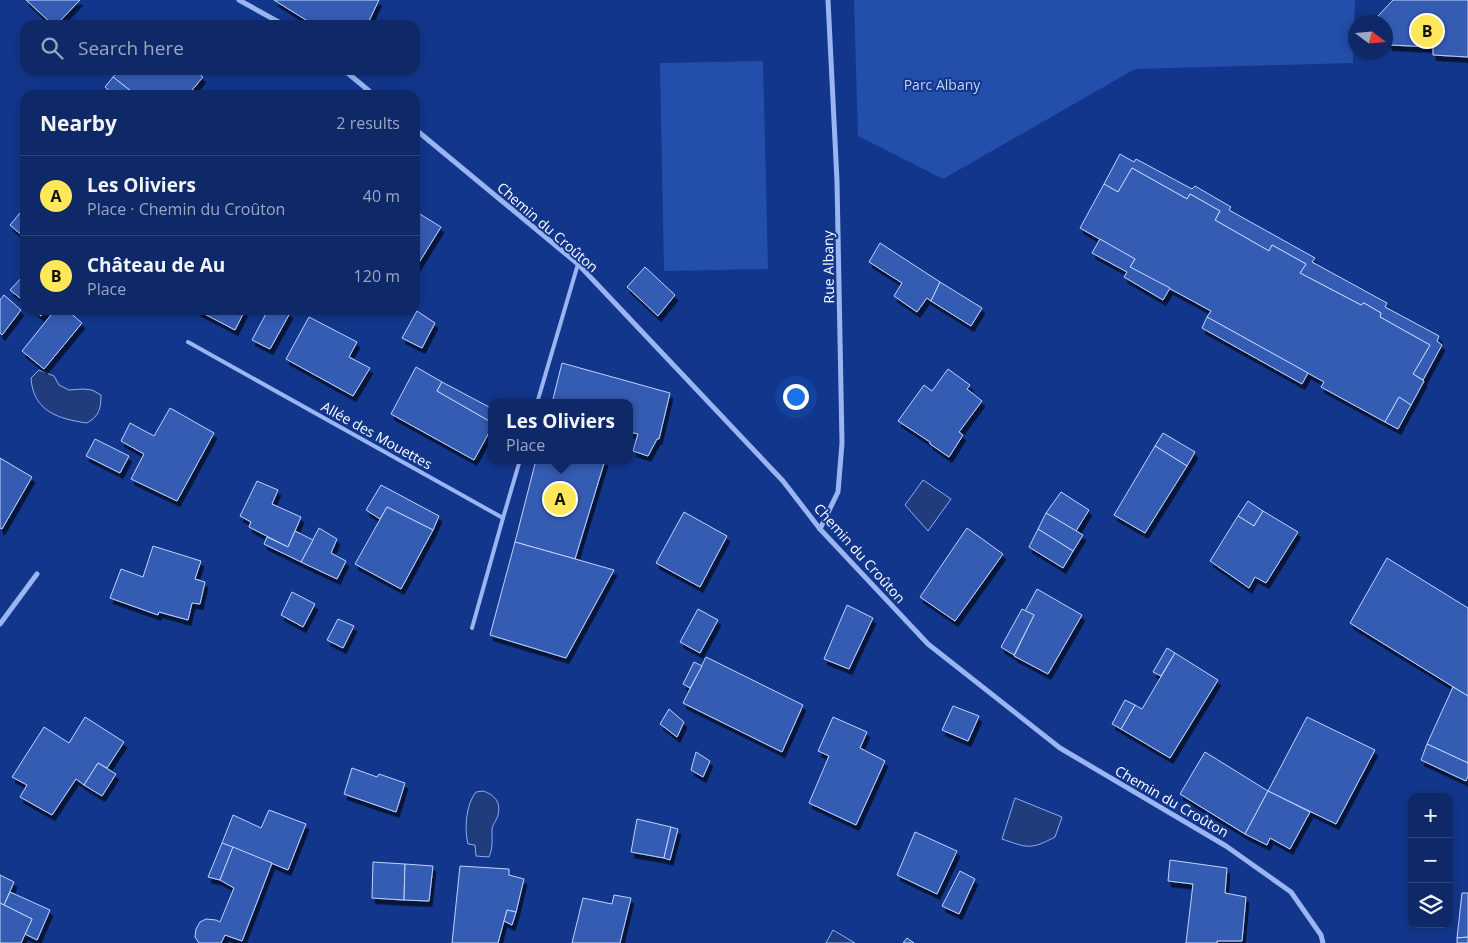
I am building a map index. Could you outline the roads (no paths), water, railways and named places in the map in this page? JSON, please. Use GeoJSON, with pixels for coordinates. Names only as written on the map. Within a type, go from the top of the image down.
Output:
{"type":"FeatureCollection","features":[{"type":"Feature","properties":{"kind":"street"},"geometry":{"type":"LineString","coordinates":[[239,0],[275,20]]}},
{"type":"Feature","properties":{"kind":"street","name":"Rue Albany"},"geometry":{"type":"LineString","coordinates":[[820,528],[838,492],[842,443],[837,181],[828,0]]}},
{"type":"Feature","properties":{"kind":"street"},"geometry":{"type":"LineString","coordinates":[[350,75],[368,90]]}},
{"type":"Feature","properties":{"kind":"street","name":"Chemin du Croûton"},"geometry":{"type":"LineString","coordinates":[[420,133],[578,264],[783,481],[820,528],[928,644],[1060,748],[1226,846],[1291,892],[1322,935],[1323,943]]}},
{"type":"Feature","properties":{"kind":"street"},"geometry":{"type":"LineString","coordinates":[[0,624],[38,574]]}},
{"type":"Feature","properties":{"kind":"lane"},"geometry":{"type":"LineString","coordinates":[[538,399],[578,264]]}},
{"type":"Feature","properties":{"kind":"lane","name":"Allée des Mouettes"},"geometry":{"type":"LineString","coordinates":[[188,342],[503,518]]}},
{"type":"Feature","properties":{"kind":"lane"},"geometry":{"type":"LineString","coordinates":[[472,628],[519,464]]}},
{"type":"Feature","properties":{"kind":"place","name":"Château de Au"},"geometry":{"type":"Point","coordinates":[1427,31]}},
{"type":"Feature","properties":{"kind":"place","name":"Les Oliviers"},"geometry":{"type":"Point","coordinates":[560,499]}},
{"type":"Feature","properties":{"kind":"park label","name":"Parc Albany"},"geometry":{"type":"Point","coordinates":[942,84]}}]}
